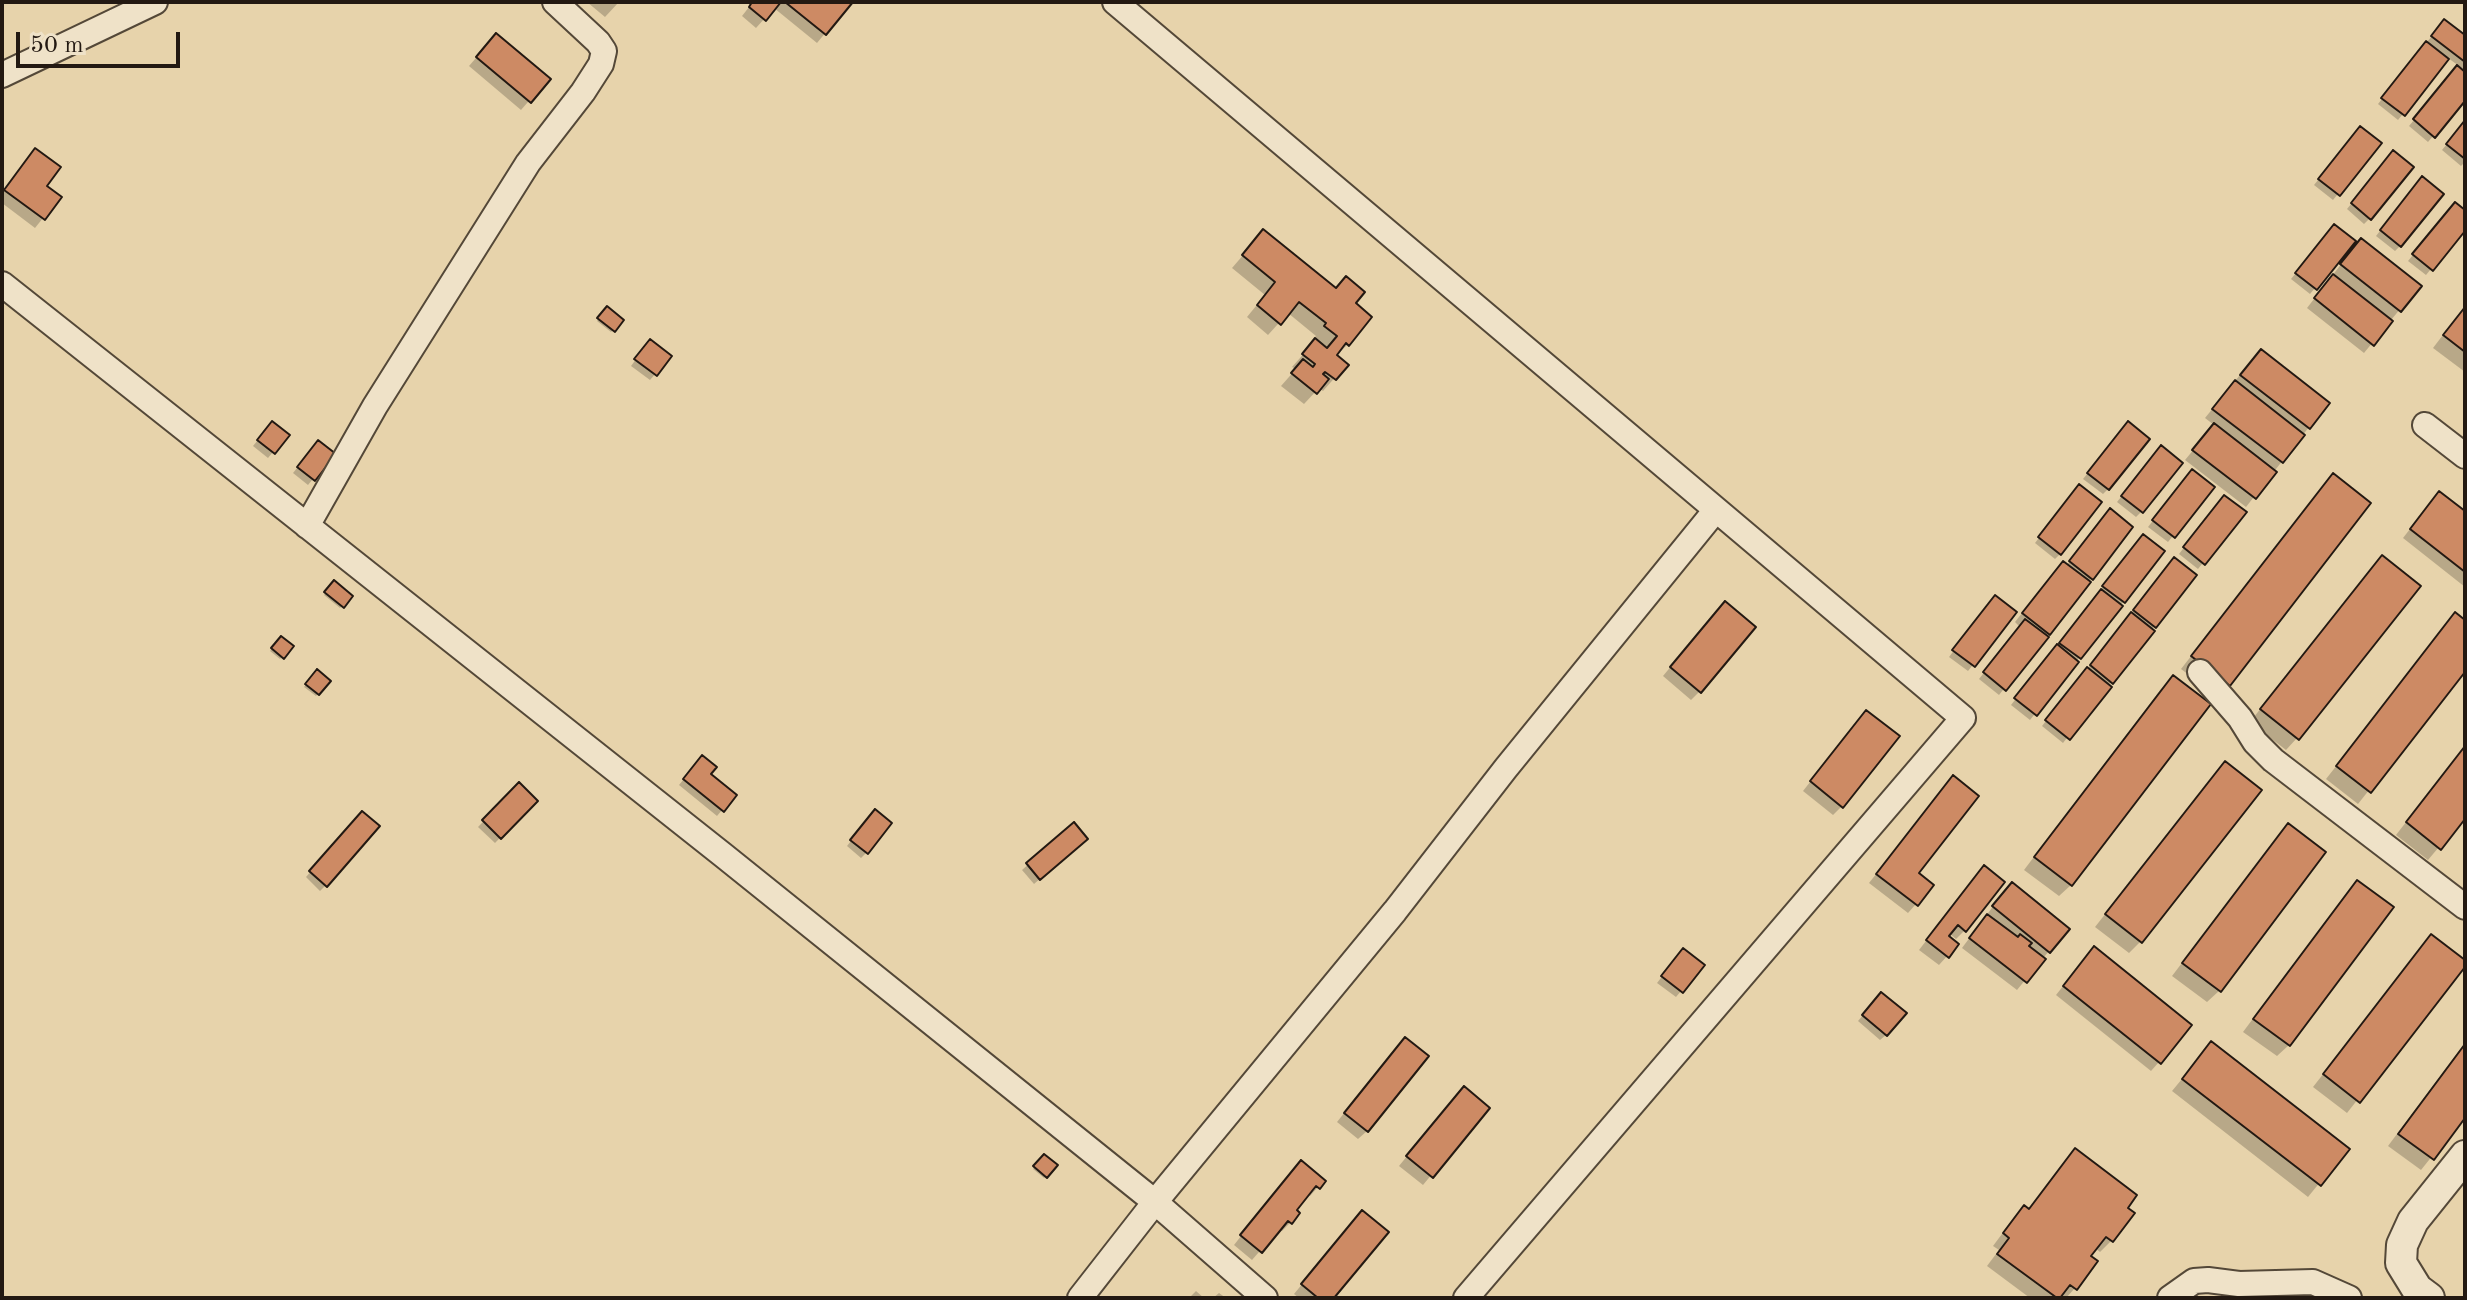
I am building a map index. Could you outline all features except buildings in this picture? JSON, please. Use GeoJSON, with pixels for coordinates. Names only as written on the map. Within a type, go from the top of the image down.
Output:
{"type":"FeatureCollection","features":[{"type":"Feature","properties":{"kind":"street"},"geometry":{"type":"LineString","coordinates":[[2,75],[155,2]]}},
{"type":"Feature","properties":{"kind":"street"},"geometry":{"type":"LineString","coordinates":[[307,526],[375,406],[528,163],[601,64],[604,51],[598,42],[555,2]]}},
{"type":"Feature","properties":{"kind":"street"},"geometry":{"type":"LineString","coordinates":[[1115,2],[1963,718],[1466,1298]]}},
{"type":"Feature","properties":{"kind":"street"},"geometry":{"type":"LineString","coordinates":[[2,284],[1155,1202],[1265,1298]]}},
{"type":"Feature","properties":{"kind":"street"},"geometry":{"type":"LineString","coordinates":[[2425,425],[2465,456]]}},
{"type":"Feature","properties":{"kind":"street"},"geometry":{"type":"LineString","coordinates":[[1080,1298],[1715,511]]}},
{"type":"Feature","properties":{"kind":"street"},"geometry":{"type":"LineString","coordinates":[[2200,672],[2273,760],[2465,907]]}},
{"type":"Feature","properties":{"kind":"street"},"geometry":{"type":"LineString","coordinates":[[2429,1298],[2417,1289],[2401,1263],[2402,1245],[2413,1221],[2465,1156]]}},
{"type":"Feature","properties":{"kind":"street"},"geometry":{"type":"LineString","coordinates":[[2170,1298],[2194,1281],[2208,1280],[2239,1284],[2313,1282],[2349,1298]]}}]}
